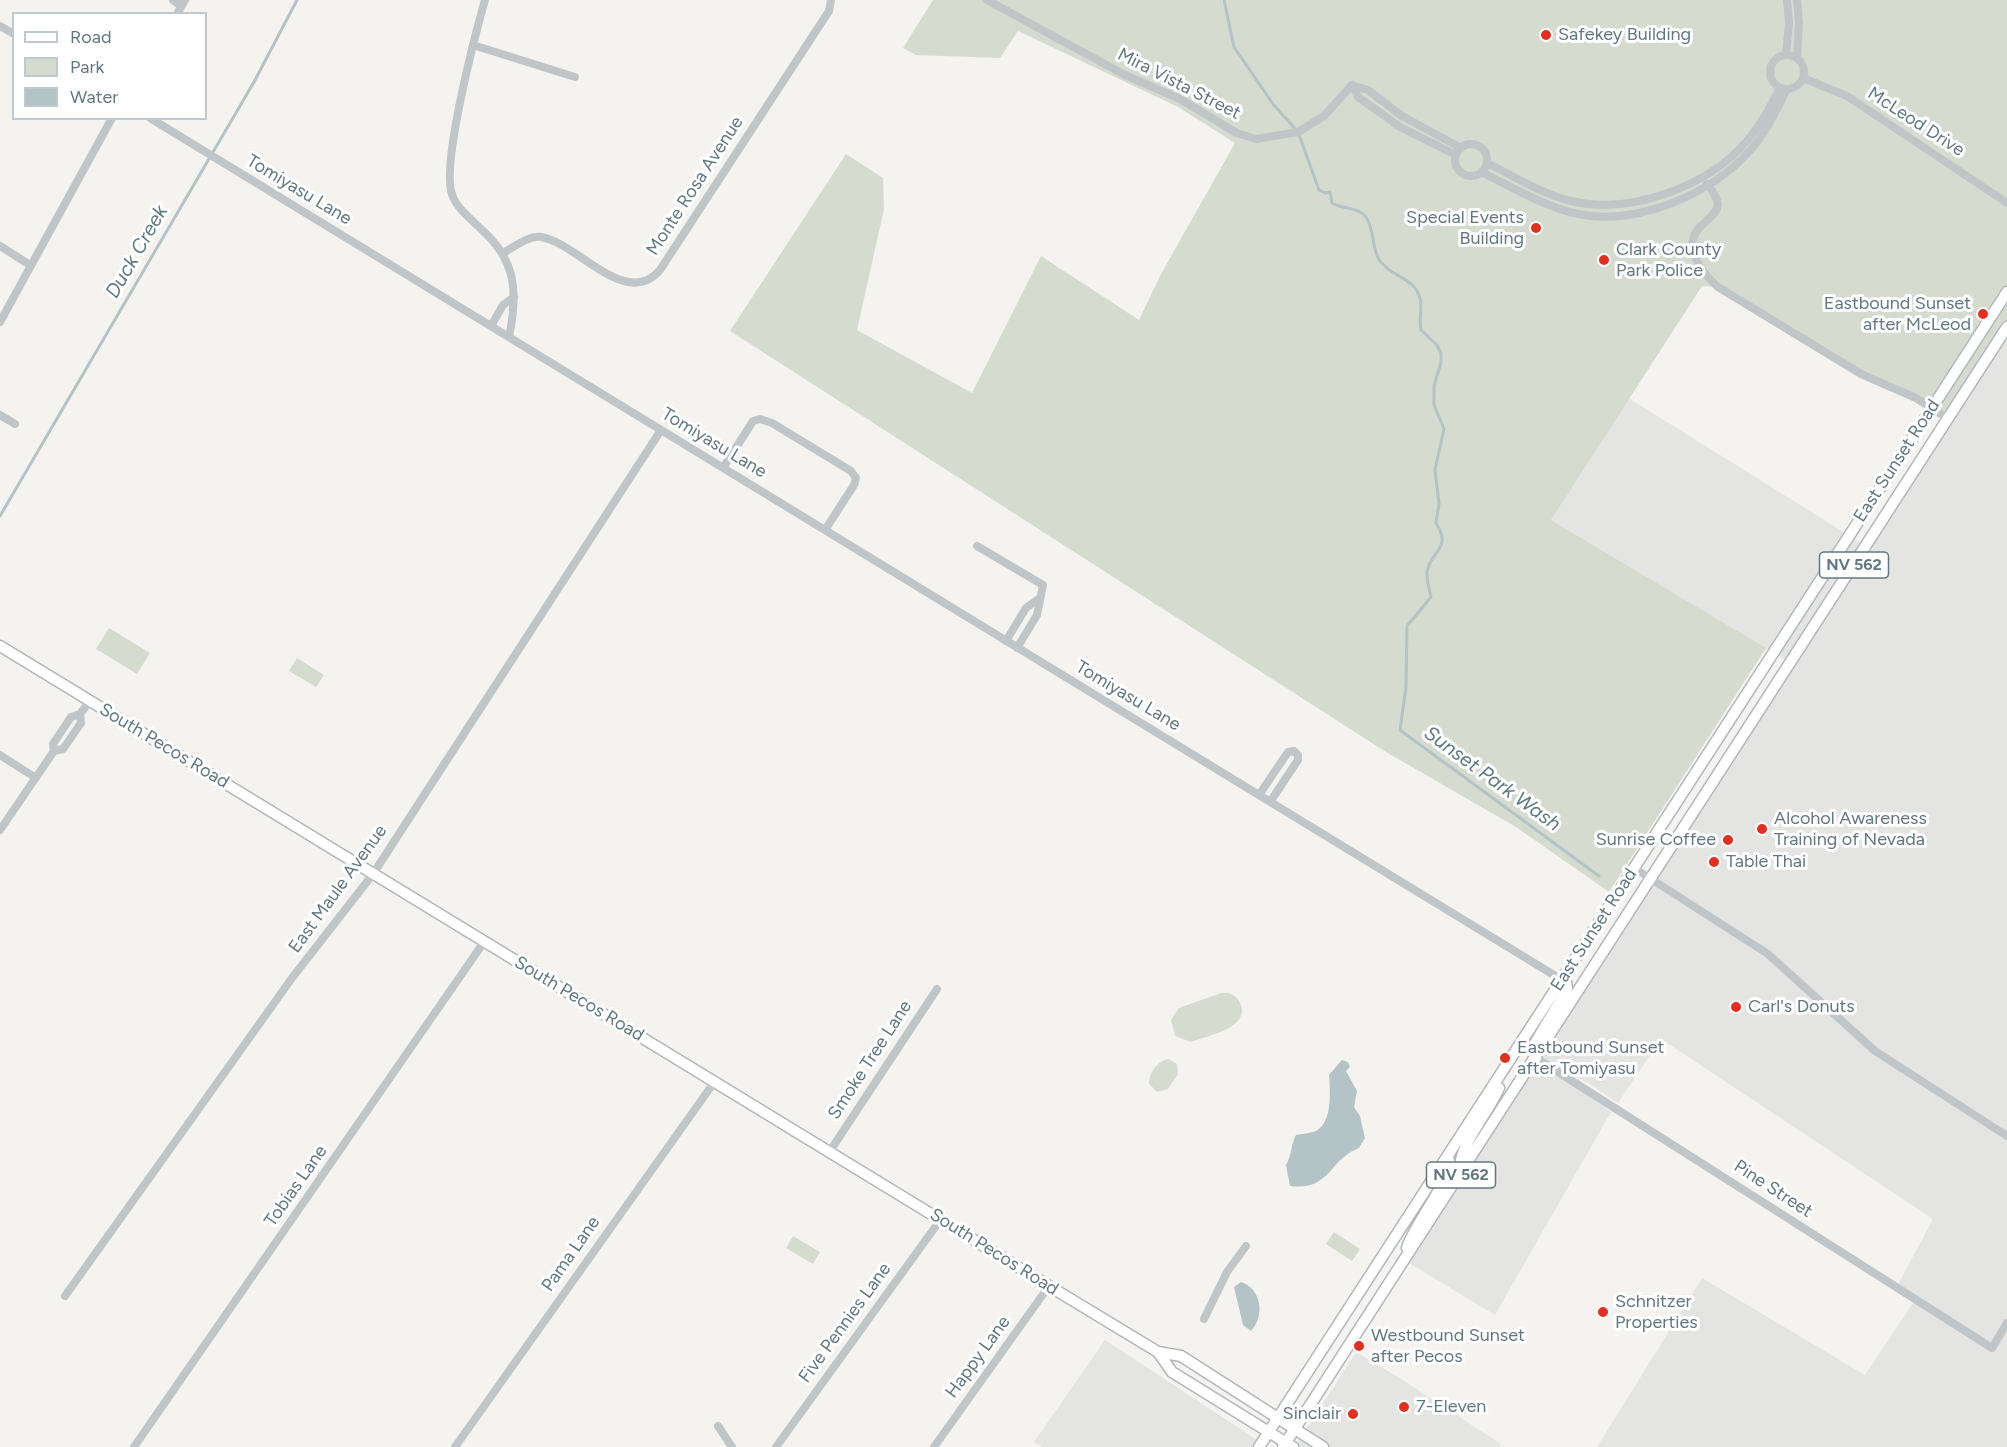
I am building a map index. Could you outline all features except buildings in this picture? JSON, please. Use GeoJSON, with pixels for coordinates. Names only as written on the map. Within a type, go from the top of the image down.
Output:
{"type":"FeatureCollection","features":[{"type":"Feature","properties":{"kind":"main road","name":"East Sunset Road"},"geometry":{"type":"LineString","coordinates":[[1259,1447],[2007,292]]}},
{"type":"Feature","properties":{"kind":"main road","name":"East Sunset Road"},"geometry":{"type":"LineString","coordinates":[[1287,1446],[1295,1429],[2007,327]]}},
{"type":"Feature","properties":{"kind":"main road","name":"South Pecos Road"},"geometry":{"type":"LineString","coordinates":[[0,646],[1158,1352],[1182,1356],[1323,1447]]}},
{"type":"Feature","properties":{"kind":"main road"},"geometry":{"type":"LineString","coordinates":[[1743,700],[1760,711]]}},
{"type":"Feature","properties":{"kind":"main road"},"geometry":{"type":"LineString","coordinates":[[1536,1058],[1531,1050],[1567,989],[1566,982],[1562,980]]}},
{"type":"Feature","properties":{"kind":"main road"},"geometry":{"type":"LineString","coordinates":[[1465,1168],[1460,1166],[1464,1151],[1486,1116],[1519,1047]]}},
{"type":"Feature","properties":{"kind":"main road"},"geometry":{"type":"LineString","coordinates":[[1404,1260],[1417,1222],[1448,1174],[1450,1161],[1448,1157]]}},
{"type":"Feature","properties":{"kind":"main road","name":"South Pecos Road"},"geometry":{"type":"LineString","coordinates":[[1158,1352],[1172,1372],[1270,1432],[1287,1446]]}},
{"type":"Feature","properties":{"kind":"street"},"geometry":{"type":"LineString","coordinates":[[173,0],[181,7]]}},
{"type":"Feature","properties":{"kind":"street"},"geometry":{"type":"LineString","coordinates":[[485,0],[472,45],[448,171],[452,194],[465,214],[496,242],[508,264],[514,297],[509,338]]}},
{"type":"Feature","properties":{"kind":"street","name":"Monte Rosa Avenue"},"geometry":{"type":"LineString","coordinates":[[503,253],[530,238],[540,237],[566,247],[623,282],[641,283],[652,278],[660,270],[829,11],[831,0]]}},
{"type":"Feature","properties":{"kind":"street","name":"Mira Vista Street"},"geometry":{"type":"LineString","coordinates":[[987,0],[1125,75],[1180,99],[1237,133],[1256,139],[1299,132],[1324,116],[1352,85],[1368,90],[1402,116],[1459,152]]}},
{"type":"Feature","properties":{"kind":"street"},"geometry":{"type":"LineString","coordinates":[[1786,55],[1787,0]]}},
{"type":"Feature","properties":{"kind":"street"},"geometry":{"type":"LineString","coordinates":[[1797,0],[1799,23],[1797,58],[1803,67],[1803,78],[1796,87],[1784,88],[1772,80],[1770,69],[1776,59],[1786,55],[1797,58]]}},
{"type":"Feature","properties":{"kind":"street"},"geometry":{"type":"LineString","coordinates":[[472,45],[576,77]]}},
{"type":"Feature","properties":{"kind":"street","name":"McLeod Drive"},"geometry":{"type":"LineString","coordinates":[[1803,78],[1847,96],[2007,203]]}},
{"type":"Feature","properties":{"kind":"street"},"geometry":{"type":"LineString","coordinates":[[1784,88],[1746,143],[1705,180],[1717,197],[1718,207],[1715,214],[1699,227],[1693,242],[1695,261],[1704,276],[1718,287],[1862,374],[1916,398],[1948,419]]}},
{"type":"Feature","properties":{"kind":"street"},"geometry":{"type":"LineString","coordinates":[[0,322],[111,120]]}},
{"type":"Feature","properties":{"kind":"street","name":"Tomiyasu Lane"},"geometry":{"type":"LineString","coordinates":[[153,120],[1562,980]]}},
{"type":"Feature","properties":{"kind":"street","name":"Mira Vista Street"},"geometry":{"type":"LineString","coordinates":[[1469,144],[1480,146],[1486,154],[1487,163],[1543,191],[1576,202],[1599,204],[1651,197],[1705,180],[1676,201],[1645,211],[1598,216],[1556,207],[1481,172],[1471,177],[1457,168],[1459,152],[1469,144]]}},
{"type":"Feature","properties":{"kind":"street"},"geometry":{"type":"LineString","coordinates":[[1481,172],[1487,163]]}},
{"type":"Feature","properties":{"kind":"street"},"geometry":{"type":"LineString","coordinates":[[0,246],[30,265]]}},
{"type":"Feature","properties":{"kind":"street"},"geometry":{"type":"LineString","coordinates":[[491,326],[503,305],[514,297]]}},
{"type":"Feature","properties":{"kind":"street"},"geometry":{"type":"LineString","coordinates":[[0,415],[15,424]]}},
{"type":"Feature","properties":{"kind":"street"},"geometry":{"type":"LineString","coordinates":[[723,468],[753,421],[760,419],[832,459],[856,478],[825,530]]}},
{"type":"Feature","properties":{"kind":"street","name":"East Maule Avenue"},"geometry":{"type":"LineString","coordinates":[[65,1296],[292,978],[373,874],[661,430]]}},
{"type":"Feature","properties":{"kind":"street"},"geometry":{"type":"LineString","coordinates":[[978,546],[1043,585],[1037,615],[1017,648]]}},
{"type":"Feature","properties":{"kind":"street"},"geometry":{"type":"LineString","coordinates":[[1006,641],[1026,608],[1040,598]]}},
{"type":"Feature","properties":{"kind":"street"},"geometry":{"type":"LineString","coordinates":[[0,830],[54,751],[53,744],[71,717],[80,714],[90,700]]}},
{"type":"Feature","properties":{"kind":"street"},"geometry":{"type":"LineString","coordinates":[[1260,795],[1288,753],[1294,751],[1298,755],[1298,760],[1270,802]]}},
{"type":"Feature","properties":{"kind":"street"},"geometry":{"type":"LineString","coordinates":[[0,755],[36,778]]}},
{"type":"Feature","properties":{"kind":"street"},"geometry":{"type":"LineString","coordinates":[[1634,868],[1768,954],[1875,1052],[2007,1136]]}},
{"type":"Feature","properties":{"kind":"street","name":"Tobias Lane"},"geometry":{"type":"LineString","coordinates":[[134,1447],[484,942]]}},
{"type":"Feature","properties":{"kind":"street","name":"Smoke Tree Lane"},"geometry":{"type":"LineString","coordinates":[[830,1151],[937,988]]}},
{"type":"Feature","properties":{"kind":"street","name":"Pine Street"},"geometry":{"type":"LineString","coordinates":[[1536,1058],[1992,1347],[2007,1323]]}},
{"type":"Feature","properties":{"kind":"street","name":"Pama Lane"},"geometry":{"type":"LineString","coordinates":[[454,1447],[714,1081]]}},
{"type":"Feature","properties":{"kind":"street","name":"Five Pennies Lane"},"geometry":{"type":"LineString","coordinates":[[776,1447],[941,1219]]}},
{"type":"Feature","properties":{"kind":"street"},"geometry":{"type":"LineString","coordinates":[[1204,1319],[1227,1272],[1246,1246]]}},
{"type":"Feature","properties":{"kind":"street","name":"Happy Lane"},"geometry":{"type":"LineString","coordinates":[[934,1447],[1049,1286]]}},
{"type":"Feature","properties":{"kind":"street"},"geometry":{"type":"LineString","coordinates":[[718,1426],[732,1447]]}},
{"type":"Feature","properties":{"kind":"shaded area"},"geometry":{"type":"Polygon","coordinates":[[[2007,327],[2007,1447],[1597,1447],[1702,1278],[1865,1375],[1915,1300],[1896,1288],[1933,1219],[1661,1039],[1618,1103],[1587,1082],[1540,1060],[1611,1112],[1495,1315],[1404,1260],[1790,663],[1551,520],[1627,397],[1866,546],[2007,327]]]}},
{"type":"Feature","properties":{"kind":"shaded area"},"geometry":{"type":"Polygon","coordinates":[[[1105,1340],[1259,1441],[1254,1447],[1042,1447],[1034,1442],[1105,1340]]]}},
{"type":"Feature","properties":{"kind":"shaded area"},"geometry":{"type":"Polygon","coordinates":[[[1356,1352],[1501,1444],[1499,1447],[1295,1447],[1356,1352]]]}},
{"type":"Feature","properties":{"kind":"green space"},"geometry":{"type":"Polygon","coordinates":[[[933,0],[2007,0],[2007,327],[1948,419],[1881,384],[1718,287],[1702,286],[1551,520],[1766,648],[1609,892],[1516,827],[1386,752],[730,331],[846,154],[883,178],[884,209],[857,330],[972,393],[1041,256],[1139,320],[1161,274],[1235,143],[1178,107],[1018,31],[1000,58],[916,55],[903,48],[933,0]]]}},
{"type":"Feature","properties":{"kind":"green space"},"geometry":{"type":"Polygon","coordinates":[[[109,628],[150,653],[137,674],[96,649],[109,628]]]}},
{"type":"Feature","properties":{"kind":"green space"},"geometry":{"type":"Polygon","coordinates":[[[297,658],[324,675],[316,687],[289,671],[297,658]]]}},
{"type":"Feature","properties":{"kind":"green space"},"geometry":{"type":"Polygon","coordinates":[[[1221,993],[1232,995],[1240,1003],[1242,1012],[1240,1019],[1234,1025],[1191,1042],[1175,1036],[1171,1020],[1179,1008],[1221,993]]]}},
{"type":"Feature","properties":{"kind":"green space"},"geometry":{"type":"Polygon","coordinates":[[[1169,1059],[1177,1064],[1178,1074],[1168,1089],[1157,1092],[1149,1084],[1151,1076],[1158,1064],[1169,1059]]]}},
{"type":"Feature","properties":{"kind":"green space"},"geometry":{"type":"Polygon","coordinates":[[[1334,1232],[1360,1249],[1352,1261],[1326,1244],[1334,1232]]]}},
{"type":"Feature","properties":{"kind":"green space"},"geometry":{"type":"Polygon","coordinates":[[[793,1236],[820,1252],[813,1264],[786,1248],[793,1236]]]}},
{"type":"Feature","properties":{"kind":"water"},"geometry":{"type":"Polygon","coordinates":[[[1342,1060],[1348,1062],[1350,1067],[1346,1071],[1357,1091],[1354,1107],[1360,1116],[1365,1138],[1359,1148],[1349,1153],[1322,1179],[1314,1184],[1290,1186],[1286,1165],[1294,1138],[1296,1135],[1316,1131],[1325,1121],[1329,1105],[1329,1075],[1342,1060]]]}},
{"type":"Feature","properties":{"kind":"water"},"geometry":{"type":"Polygon","coordinates":[[[1241,1282],[1253,1290],[1259,1303],[1258,1318],[1251,1331],[1243,1325],[1234,1287],[1241,1282]]]}},
{"type":"Feature","properties":{"kind":"waterway","name":"Duck Creek"},"geometry":{"type":"LineString","coordinates":[[0,516],[254,82],[297,0]]}},
{"type":"Feature","properties":{"kind":"waterway","name":"Sunset Park Wash"},"geometry":{"type":"LineString","coordinates":[[1224,0],[1234,47],[1273,104],[1298,132],[1319,190],[1325,193],[1330,192],[1332,203],[1359,211],[1366,217],[1371,228],[1377,256],[1390,271],[1408,281],[1417,291],[1421,302],[1421,330],[1437,345],[1441,353],[1441,362],[1434,386],[1434,405],[1444,429],[1435,470],[1439,504],[1436,523],[1442,539],[1427,572],[1431,597],[1407,626],[1406,687],[1400,730],[1599,876]]}},
{"type":"Feature","properties":{"kind":"place","name":"Safekey Building"},"geometry":{"type":"Point","coordinates":[1546,35]}},
{"type":"Feature","properties":{"kind":"place","name":"Special Events Building"},"geometry":{"type":"Point","coordinates":[1536,228]}},
{"type":"Feature","properties":{"kind":"place","name":"Clark County Park Police"},"geometry":{"type":"Point","coordinates":[1604,260]}},
{"type":"Feature","properties":{"kind":"place","name":"Eastbound Sunset after McLeod"},"geometry":{"type":"Point","coordinates":[1983,314]}},
{"type":"Feature","properties":{"kind":"place","name":"Alcohol Awareness Training of Nevada"},"geometry":{"type":"Point","coordinates":[1762,829]}},
{"type":"Feature","properties":{"kind":"place","name":"Sunrise Coffee"},"geometry":{"type":"Point","coordinates":[1728,840]}},
{"type":"Feature","properties":{"kind":"place","name":"Table Thai"},"geometry":{"type":"Point","coordinates":[1714,862]}},
{"type":"Feature","properties":{"kind":"place","name":"Carl's Donuts"},"geometry":{"type":"Point","coordinates":[1736,1007]}},
{"type":"Feature","properties":{"kind":"place","name":"Eastbound Sunset after Tomiyasu"},"geometry":{"type":"Point","coordinates":[1505,1058]}},
{"type":"Feature","properties":{"kind":"place","name":"Schnitzer Properties"},"geometry":{"type":"Point","coordinates":[1603,1312]}},
{"type":"Feature","properties":{"kind":"place","name":"Westbound Sunset after Pecos"},"geometry":{"type":"Point","coordinates":[1359,1346]}},
{"type":"Feature","properties":{"kind":"place","name":"7-Eleven"},"geometry":{"type":"Point","coordinates":[1404,1407]}},
{"type":"Feature","properties":{"kind":"place","name":"Sinclair"},"geometry":{"type":"Point","coordinates":[1353,1414]}}]}
